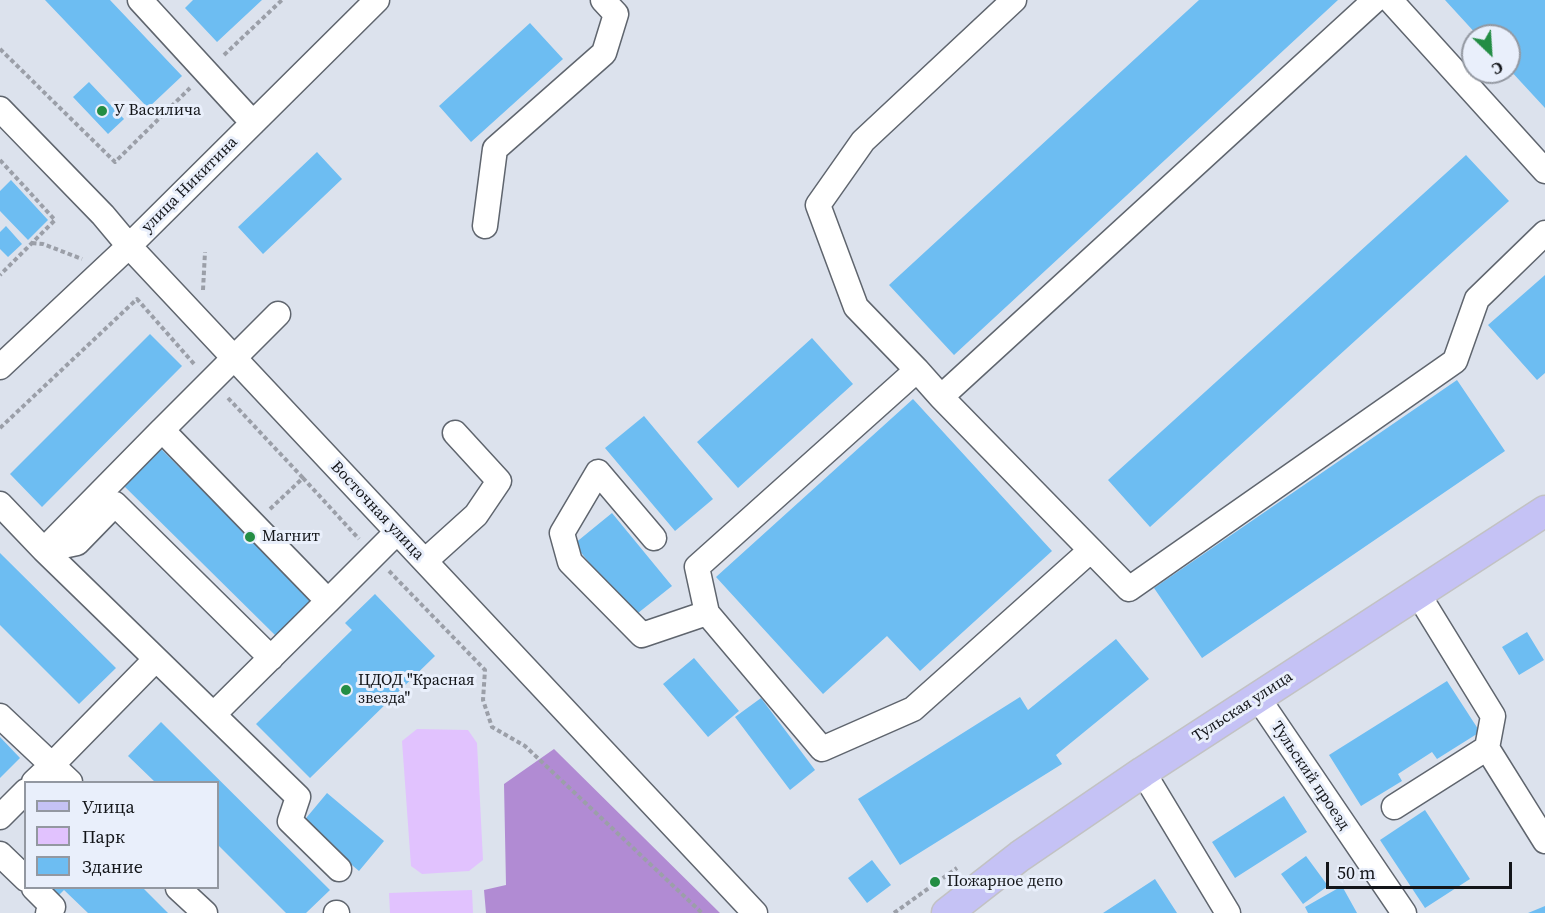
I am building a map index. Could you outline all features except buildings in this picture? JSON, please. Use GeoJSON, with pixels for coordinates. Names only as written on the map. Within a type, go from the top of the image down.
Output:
{"type":"FeatureCollection","features":[{"type":"Feature","properties":{"kind":"main road","name":"Тульская улица"},"geometry":{"type":"LineString","coordinates":[[947,913],[1020,856],[1143,772],[1545,511]]}},
{"type":"Feature","properties":{"kind":"street","name":"улица Никитина"},"geometry":{"type":"LineString","coordinates":[[0,367],[129,246],[377,0]]}},
{"type":"Feature","properties":{"kind":"street"},"geometry":{"type":"LineString","coordinates":[[485,225],[495,149],[604,53],[616,14],[603,0]]}},
{"type":"Feature","properties":{"kind":"street"},"geometry":{"type":"LineString","coordinates":[[1014,0],[864,141],[818,205],[856,307],[1129,589],[1455,361],[1477,299],[1545,233]]}},
{"type":"Feature","properties":{"kind":"street"},"geometry":{"type":"LineString","coordinates":[[941,397],[1375,0]]}},
{"type":"Feature","properties":{"kind":"street"},"geometry":{"type":"LineString","coordinates":[[1390,0],[1545,171]]}},
{"type":"Feature","properties":{"kind":"street"},"geometry":{"type":"LineString","coordinates":[[154,5],[253,123]]}},
{"type":"Feature","properties":{"kind":"street","name":"Восточная улица"},"geometry":{"type":"LineString","coordinates":[[0,109],[103,215],[129,246],[755,913]]}},
{"type":"Feature","properties":{"kind":"street"},"geometry":{"type":"LineString","coordinates":[[44,550],[278,314]]}},
{"type":"Feature","properties":{"kind":"street"},"geometry":{"type":"LineString","coordinates":[[917,370],[697,567],[707,613],[822,749],[913,709],[1091,550]]}},
{"type":"Feature","properties":{"kind":"street"},"geometry":{"type":"LineString","coordinates":[[162,430],[328,601]]}},
{"type":"Feature","properties":{"kind":"street"},"geometry":{"type":"LineString","coordinates":[[425,561],[476,515],[499,481],[455,433]]}},
{"type":"Feature","properties":{"kind":"street"},"geometry":{"type":"LineString","coordinates":[[654,538],[598,472],[562,533],[570,562],[642,635],[707,613]]}},
{"type":"Feature","properties":{"kind":"street"},"geometry":{"type":"LineString","coordinates":[[0,504],[44,550],[298,797],[290,821],[339,869]]}},
{"type":"Feature","properties":{"kind":"street"},"geometry":{"type":"LineString","coordinates":[[44,550],[77,543],[115,504],[271,658]]}},
{"type":"Feature","properties":{"kind":"street"},"geometry":{"type":"LineString","coordinates":[[214,714],[397,532]]}},
{"type":"Feature","properties":{"kind":"street"},"geometry":{"type":"LineString","coordinates":[[1418,594],[1492,716],[1487,748],[1545,841]]}},
{"type":"Feature","properties":{"kind":"street"},"geometry":{"type":"LineString","coordinates":[[36,781],[156,659]]}},
{"type":"Feature","properties":{"kind":"street","name":"Тульский проезд"},"geometry":{"type":"LineString","coordinates":[[1258,698],[1404,913]]}},
{"type":"Feature","properties":{"kind":"street"},"geometry":{"type":"LineString","coordinates":[[0,716],[68,781]]}},
{"type":"Feature","properties":{"kind":"street"},"geometry":{"type":"LineString","coordinates":[[1394,807],[1487,748]]}},
{"type":"Feature","properties":{"kind":"street"},"geometry":{"type":"LineString","coordinates":[[1143,772],[1228,913]]}},
{"type":"Feature","properties":{"kind":"street"},"geometry":{"type":"LineString","coordinates":[[0,817],[24,793]]}},
{"type":"Feature","properties":{"kind":"street"},"geometry":{"type":"LineString","coordinates":[[0,854],[24,877]]}},
{"type":"Feature","properties":{"kind":"street"},"geometry":{"type":"LineString","coordinates":[[35,889],[53,907],[48,913]]}},
{"type":"Feature","properties":{"kind":"street"},"geometry":{"type":"LineString","coordinates":[[179,889],[205,913]]}},
{"type":"Feature","properties":{"kind":"path"},"geometry":{"type":"LineString","coordinates":[[0,50],[115,162]]}},
{"type":"Feature","properties":{"kind":"path"},"geometry":{"type":"LineString","coordinates":[[0,160],[56,220],[0,275]]}},
{"type":"Feature","properties":{"kind":"path"},"geometry":{"type":"LineString","coordinates":[[32,243],[53,247]]}},
{"type":"Feature","properties":{"kind":"path"},"geometry":{"type":"LineString","coordinates":[[0,428],[137,299]]}},
{"type":"Feature","properties":{"kind":"path"},"geometry":{"type":"LineString","coordinates":[[485,670],[483,700],[492,727],[525,746],[702,913]]}},
{"type":"Feature","properties":{"kind":"green space"},"geometry":{"type":"Polygon","coordinates":[[[417,729],[468,730],[477,743],[483,860],[469,871],[422,874],[411,866],[402,741],[417,729]]]}},
{"type":"Feature","properties":{"kind":"green space"},"geometry":{"type":"Polygon","coordinates":[[[472,890],[473,913],[390,913],[389,893],[472,890]]]}},
{"type":"Feature","properties":{"kind":"shaded area"},"geometry":{"type":"Polygon","coordinates":[[[554,749],[720,913],[486,913],[484,890],[506,885],[504,784],[554,749]]]}},
{"type":"Feature","properties":{"kind":"place","name":"У Василича"},"geometry":{"type":"Point","coordinates":[102,111]}},
{"type":"Feature","properties":{"kind":"place","name":"Магнит"},"geometry":{"type":"Point","coordinates":[250,537]}},
{"type":"Feature","properties":{"kind":"place","name":"ЦДОД \"Красная звезда\""},"geometry":{"type":"Point","coordinates":[346,690]}},
{"type":"Feature","properties":{"kind":"place","name":"Пожарное депо"},"geometry":{"type":"Point","coordinates":[935,882]}}]}
